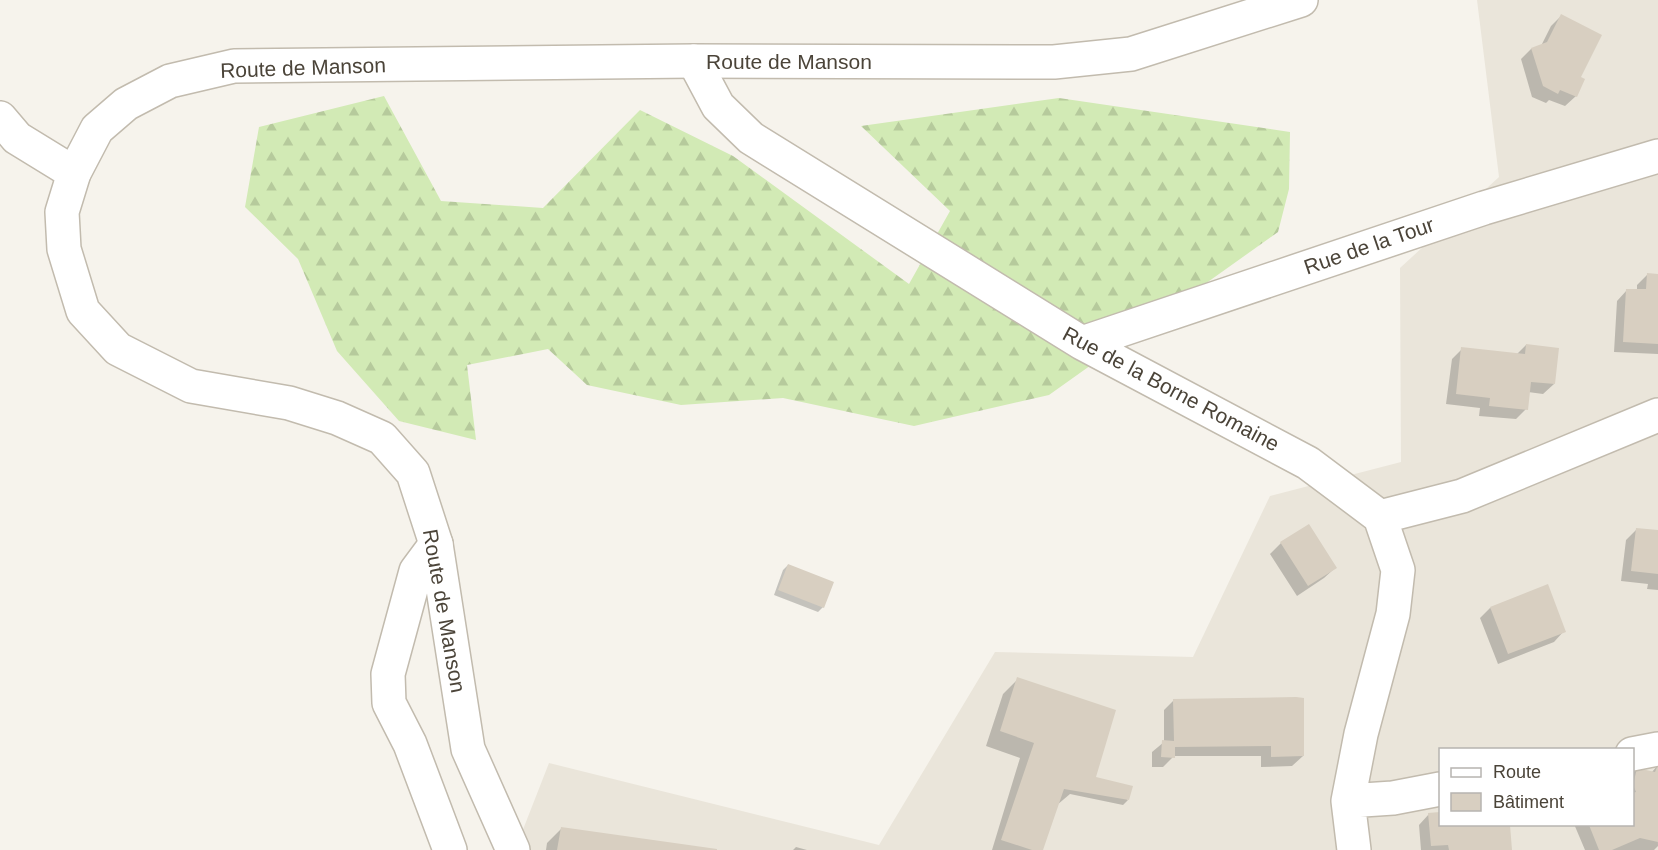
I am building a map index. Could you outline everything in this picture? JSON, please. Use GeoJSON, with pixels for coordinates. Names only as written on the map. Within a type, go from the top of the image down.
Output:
{"type":"FeatureCollection","features":[{"type":"Feature","properties":{"kind":"street","name":"Route de Manson"},"geometry":{"type":"LineString","coordinates":[[513,850],[468,749],[436,544],[412,473],[382,438],[337,418],[289,403],[191,386],[118,349],[83,311],[64,249],[62,212],[74,173],[97,129],[126,104],[170,81],[234,66],[694,61],[1065,61],[1131,54],[1301,0]]}},
{"type":"Feature","properties":{"kind":"street","name":"Rue de la Borne Romaine"},"geometry":{"type":"LineString","coordinates":[[694,61],[718,106],[751,138],[1082,343],[1308,463],[1380,518]]}},
{"type":"Feature","properties":{"kind":"street"},"geometry":{"type":"LineString","coordinates":[[6,133],[74,173]]}},
{"type":"Feature","properties":{"kind":"street","name":"Rue de la Tour"},"geometry":{"type":"LineString","coordinates":[[1082,343],[1484,208],[1658,156]]}},
{"type":"Feature","properties":{"kind":"street"},"geometry":{"type":"LineString","coordinates":[[1354,850],[1348,801],[1361,734],[1393,614],[1398,570],[1380,518],[1462,496],[1658,415]]}},
{"type":"Feature","properties":{"kind":"street"},"geometry":{"type":"LineString","coordinates":[[436,544],[416,571],[388,674],[389,703],[410,744],[450,850]]}},
{"type":"Feature","properties":{"kind":"street"},"geometry":{"type":"LineString","coordinates":[[1634,754],[1658,749]]}},
{"type":"Feature","properties":{"kind":"street"},"geometry":{"type":"LineString","coordinates":[[1348,801],[1393,798],[1439,789]]}},
{"type":"Feature","properties":{"kind":"shaded area"},"geometry":{"type":"Polygon","coordinates":[[[1477,0],[1658,0],[1658,850],[515,850],[549,763],[879,845],[995,652],[1193,657],[1270,496],[1401,462],[1400,268],[1499,177],[1477,0]]]}},
{"type":"Feature","properties":{"kind":"green space"},"geometry":{"type":"Polygon","coordinates":[[[384,96],[441,201],[543,208],[640,110],[733,156],[909,284],[950,211],[861,126],[1059,98],[1290,132],[1289,189],[1278,232],[1049,395],[914,426],[783,398],[681,405],[587,385],[548,349],[467,365],[476,440],[399,421],[337,351],[298,259],[245,207],[259,127],[384,96]]]}},
{"type":"Feature","properties":{"kind":"building"},"geometry":{"type":"Polygon","coordinates":[[[1561,14],[1602,35],[1581,77],[1585,79],[1577,97],[1560,90],[1558,94],[1543,86],[1531,48],[1547,42],[1561,14]]]}},
{"type":"Feature","properties":{"kind":"building"},"geometry":{"type":"Polygon","coordinates":[[[1647,273],[1658,274],[1658,344],[1623,342],[1626,289],[1646,289],[1647,273]]]}},
{"type":"Feature","properties":{"kind":"building"},"geometry":{"type":"Polygon","coordinates":[[[1526,344],[1559,348],[1555,384],[1531,382],[1528,410],[1489,406],[1490,398],[1456,394],[1461,347],[1525,354],[1526,344]]]}},
{"type":"Feature","properties":{"kind":"building"},"geometry":{"type":"Polygon","coordinates":[[[1309,524],[1337,568],[1308,586],[1280,542],[1309,524]]]}},
{"type":"Feature","properties":{"kind":"building"},"geometry":{"type":"Polygon","coordinates":[[[1636,528],[1658,530],[1658,574],[1631,571],[1636,528]]]}},
{"type":"Feature","properties":{"kind":"building"},"geometry":{"type":"Polygon","coordinates":[[[788,564],[834,582],[824,608],[778,590],[788,564]]]}},
{"type":"Feature","properties":{"kind":"building"},"geometry":{"type":"Polygon","coordinates":[[[1548,584],[1566,632],[1508,654],[1490,607],[1548,584]]]}},
{"type":"Feature","properties":{"kind":"building"},"geometry":{"type":"Polygon","coordinates":[[[1017,677],[1116,710],[1096,777],[1133,786],[1129,800],[1064,789],[1043,850],[1032,850],[1001,840],[1034,743],[1000,731],[1017,677]]]}},
{"type":"Feature","properties":{"kind":"building"},"geometry":{"type":"Polygon","coordinates":[[[1304,698],[1304,756],[1271,757],[1271,746],[1175,747],[1175,758],[1161,757],[1162,740],[1174,741],[1173,699],[1304,698]]]}},
{"type":"Feature","properties":{"kind":"building"},"geometry":{"type":"Polygon","coordinates":[[[1658,765],[1658,842],[1640,838],[1612,850],[1599,850],[1589,826],[1634,826],[1634,792],[1636,792],[1634,781],[1637,768],[1655,772],[1658,765]]]}},
{"type":"Feature","properties":{"kind":"building"},"geometry":{"type":"Polygon","coordinates":[[[1439,812],[1439,826],[1510,826],[1512,850],[1449,850],[1448,845],[1431,846],[1428,813],[1439,812]]]}},
{"type":"Feature","properties":{"kind":"building"},"geometry":{"type":"Polygon","coordinates":[[[561,827],[717,849],[717,850],[557,850],[561,827]]]}}]}
